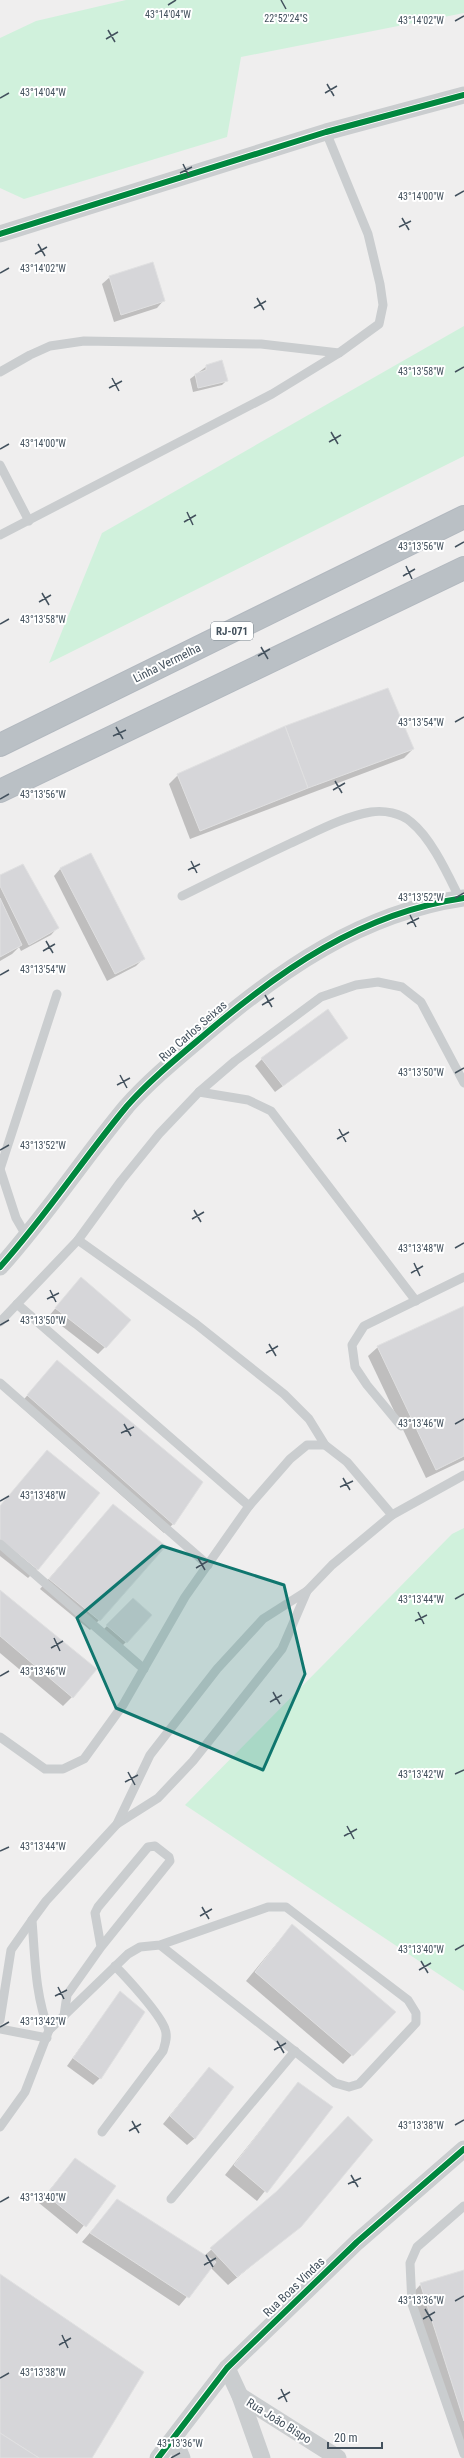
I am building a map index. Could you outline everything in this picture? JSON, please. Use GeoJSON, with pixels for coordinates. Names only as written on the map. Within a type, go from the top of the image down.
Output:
{"type":"FeatureCollection","features":[{"type":"Feature","properties":{"kind":"highway","name":"Linha Vermelha"},"geometry":{"type":"LineString","coordinates":[[0,745],[464,517]]}},
{"type":"Feature","properties":{"kind":"highway"},"geometry":{"type":"LineString","coordinates":[[0,791],[464,568]]}},
{"type":"Feature","properties":{"kind":"street"},"geometry":{"type":"LineString","coordinates":[[0,234],[326,132],[464,95]]}},
{"type":"Feature","properties":{"kind":"street","name":"Rua Carlos Seixas"},"geometry":{"type":"LineString","coordinates":[[0,1267],[27,1237],[128,1105],[179,1056],[253,995],[285,970],[337,940],[373,923],[462,899]]}},
{"type":"Feature","properties":{"kind":"street","name":"Rua Boas Vindas"},"geometry":{"type":"LineString","coordinates":[[158,2458],[227,2368],[357,2242],[464,2149]]}},
{"type":"Feature","properties":{"kind":"street"},"geometry":{"type":"LineString","coordinates":[[227,2368],[240,2396],[262,2458]]}},
{"type":"Feature","properties":{"kind":"street","name":"Rua João Bispo"},"geometry":{"type":"LineString","coordinates":[[240,2396],[338,2458]]}},
{"type":"Feature","properties":{"kind":"street"},"geometry":{"type":"LineString","coordinates":[[174,2439],[182,2458]]}},
{"type":"Feature","properties":{"kind":"lane"},"geometry":{"type":"LineString","coordinates":[[0,535],[272,394],[340,353],[379,324],[383,305],[380,284],[368,234],[326,132]]}},
{"type":"Feature","properties":{"kind":"lane"},"geometry":{"type":"LineString","coordinates":[[0,372],[45,348],[84,341],[261,344],[340,353]]}},
{"type":"Feature","properties":{"kind":"lane"},"geometry":{"type":"LineString","coordinates":[[0,465],[29,521]]}},
{"type":"Feature","properties":{"kind":"lane"},"geometry":{"type":"LineString","coordinates":[[182,896],[342,819],[372,812],[386,811],[402,816],[412,822],[422,833],[443,865],[462,899]]}},
{"type":"Feature","properties":{"kind":"lane"},"geometry":{"type":"LineString","coordinates":[[0,1322],[78,1240],[121,1181],[159,1134],[199,1092],[235,1061],[321,997],[356,985],[378,982],[402,987],[421,1002],[464,1083]]}},
{"type":"Feature","properties":{"kind":"lane"},"geometry":{"type":"LineString","coordinates":[[27,1237],[16,1218],[0,1169],[57,994]]}},
{"type":"Feature","properties":{"kind":"lane"},"geometry":{"type":"LineString","coordinates":[[199,1092],[248,1100],[271,1111],[416,1301]]}},
{"type":"Feature","properties":{"kind":"lane"},"geometry":{"type":"LineString","coordinates":[[78,1240],[196,1324],[284,1394],[309,1418],[325,1445],[348,1462],[392,1515]]}},
{"type":"Feature","properties":{"kind":"lane"},"geometry":{"type":"LineString","coordinates":[[400,1426],[366,1385],[355,1367],[352,1345],[364,1326],[464,1277]]}},
{"type":"Feature","properties":{"kind":"lane"},"geometry":{"type":"LineString","coordinates":[[17,1304],[249,1506]]}},
{"type":"Feature","properties":{"kind":"lane"},"geometry":{"type":"LineString","coordinates":[[0,1383],[208,1565]]}},
{"type":"Feature","properties":{"kind":"lane"},"geometry":{"type":"LineString","coordinates":[[0,1737],[45,1769],[63,1769],[84,1759],[123,1705],[185,1597],[249,1506],[290,1459],[307,1445],[325,1445]]}},
{"type":"Feature","properties":{"kind":"lane"},"geometry":{"type":"LineString","coordinates":[[117,1824],[150,1755],[217,1669],[263,1619],[307,1591],[332,1565],[392,1515],[464,1475]]}},
{"type":"Feature","properties":{"kind":"lane"},"geometry":{"type":"LineString","coordinates":[[0,1544],[144,1669]]}},
{"type":"Feature","properties":{"kind":"lane"},"geometry":{"type":"LineString","coordinates":[[0,2020],[11,1950],[32,1920],[46,1901],[117,1824],[158,1798],[193,1761],[282,1649],[307,1591]]}},
{"type":"Feature","properties":{"kind":"lane"},"geometry":{"type":"LineString","coordinates":[[64,2016],[67,1995],[101,1947],[170,1861],[169,1857],[155,1846],[148,1847],[98,1907],[95,1913],[101,1947]]}},
{"type":"Feature","properties":{"kind":"lane"},"geometry":{"type":"LineString","coordinates":[[1,2125],[25,2092],[48,2034],[64,2016],[128,1954],[140,1947],[160,1945],[268,1907],[286,1907],[408,2000],[416,2013],[416,2023],[359,2084],[349,2087],[335,2083],[160,1945]]}},
{"type":"Feature","properties":{"kind":"lane"},"geometry":{"type":"LineString","coordinates":[[32,1920],[35,1965],[43,2016],[48,2034]]}},
{"type":"Feature","properties":{"kind":"lane"},"geometry":{"type":"LineString","coordinates":[[102,2132],[163,2051],[166,2038],[165,2029],[136,1988],[116,1966]]}},
{"type":"Feature","properties":{"kind":"lane"},"geometry":{"type":"LineString","coordinates":[[0,2029],[48,2034]]}},
{"type":"Feature","properties":{"kind":"lane"},"geometry":{"type":"LineString","coordinates":[[171,2199],[295,2051]]}},
{"type":"Feature","properties":{"kind":"lane"},"geometry":{"type":"LineString","coordinates":[[0,2112],[1,2125]]}},
{"type":"Feature","properties":{"kind":"lane"},"geometry":{"type":"LineString","coordinates":[[464,2206],[417,2247],[410,2263],[412,2304],[464,2454]]}},
{"type":"Feature","properties":{"kind":"highlighted area"},"geometry":{"type":"Polygon","coordinates":[[[162,1546],[284,1585],[305,1674],[263,1770],[116,1708],[77,1618],[162,1546]]]}},
{"type":"Feature","properties":{"kind":"green space"},"geometry":{"type":"Polygon","coordinates":[[[126,0],[464,0],[464,13],[241,57],[227,137],[24,199],[0,188],[0,38],[36,21],[126,0]]]}},
{"type":"Feature","properties":{"kind":"green space"},"geometry":{"type":"Polygon","coordinates":[[[464,326],[464,456],[49,663],[102,533],[464,326]]]}},
{"type":"Feature","properties":{"kind":"green space"},"geometry":{"type":"Polygon","coordinates":[[[464,1528],[464,1991],[185,1805],[452,1534],[464,1528]]]}},
{"type":"Feature","properties":{"kind":"building"},"geometry":{"type":"Polygon","coordinates":[[[153,262],[165,301],[121,315],[109,276],[153,262]]]}},
{"type":"Feature","properties":{"kind":"building"},"geometry":{"type":"Polygon","coordinates":[[[222,360],[228,381],[198,388],[195,374],[206,370],[206,365],[222,360]]]}},
{"type":"Feature","properties":{"kind":"building"},"geometry":{"type":"Polygon","coordinates":[[[388,688],[414,749],[308,788],[285,726],[388,688]]]}},
{"type":"Feature","properties":{"kind":"building"},"geometry":{"type":"Polygon","coordinates":[[[285,726],[308,788],[200,831],[177,774],[285,726]]]}},
{"type":"Feature","properties":{"kind":"building"},"geometry":{"type":"Polygon","coordinates":[[[91,853],[145,959],[115,974],[60,868],[91,853]]]}},
{"type":"Feature","properties":{"kind":"building"},"geometry":{"type":"Polygon","coordinates":[[[23,864],[59,928],[29,945],[0,886],[0,875],[23,864]]]}},
{"type":"Feature","properties":{"kind":"building"},"geometry":{"type":"Polygon","coordinates":[[[0,898],[22,945],[0,957],[0,898]]]}},
{"type":"Feature","properties":{"kind":"building"},"geometry":{"type":"Polygon","coordinates":[[[328,1009],[348,1038],[283,1086],[261,1058],[328,1009]]]}},
{"type":"Feature","properties":{"kind":"building"},"geometry":{"type":"Polygon","coordinates":[[[81,1277],[131,1320],[106,1348],[55,1308],[81,1277]]]}},
{"type":"Feature","properties":{"kind":"building"},"geometry":{"type":"Polygon","coordinates":[[[464,1306],[464,1456],[436,1470],[377,1346],[464,1306]]]}},
{"type":"Feature","properties":{"kind":"building"},"geometry":{"type":"Polygon","coordinates":[[[57,1360],[203,1482],[174,1525],[27,1395],[57,1360]]]}},
{"type":"Feature","properties":{"kind":"building"},"geometry":{"type":"Polygon","coordinates":[[[47,1450],[100,1493],[38,1570],[0,1539],[0,1506],[47,1450]]]}},
{"type":"Feature","properties":{"kind":"building"},"geometry":{"type":"Polygon","coordinates":[[[113,1504],[166,1546],[100,1621],[49,1579],[113,1504]]]}},
{"type":"Feature","properties":{"kind":"building"},"geometry":{"type":"Polygon","coordinates":[[[0,1590],[97,1669],[73,1698],[0,1636],[0,1590]]]}},
{"type":"Feature","properties":{"kind":"building"},"geometry":{"type":"Polygon","coordinates":[[[133,1598],[152,1615],[127,1643],[106,1625],[133,1598]]]}},
{"type":"Feature","properties":{"kind":"building"},"geometry":{"type":"Polygon","coordinates":[[[292,1924],[396,2012],[353,2056],[255,1972],[292,1924]]]}},
{"type":"Feature","properties":{"kind":"building"},"geometry":{"type":"Polygon","coordinates":[[[120,1991],[145,2012],[101,2079],[73,2058],[120,1991]]]}},
{"type":"Feature","properties":{"kind":"building"},"geometry":{"type":"Polygon","coordinates":[[[209,2067],[234,2087],[195,2139],[170,2116],[209,2067]]]}},
{"type":"Feature","properties":{"kind":"building"},"geometry":{"type":"Polygon","coordinates":[[[298,2082],[333,2107],[267,2193],[234,2165],[298,2082]]]}},
{"type":"Feature","properties":{"kind":"building"},"geometry":{"type":"Polygon","coordinates":[[[348,2116],[373,2140],[301,2227],[237,2277],[210,2248],[277,2191],[348,2116]]]}},
{"type":"Feature","properties":{"kind":"building"},"geometry":{"type":"Polygon","coordinates":[[[75,2158],[116,2186],[86,2227],[46,2195],[75,2158]]]}},
{"type":"Feature","properties":{"kind":"building"},"geometry":{"type":"Polygon","coordinates":[[[117,2199],[216,2262],[189,2298],[90,2233],[117,2199]]]}},
{"type":"Feature","properties":{"kind":"building"},"geometry":{"type":"Polygon","coordinates":[[[464,2270],[464,2421],[420,2283],[464,2270]]]}},
{"type":"Feature","properties":{"kind":"building"},"geometry":{"type":"Polygon","coordinates":[[[0,2274],[144,2372],[92,2458],[39,2458],[0,2433],[0,2274]]]}},
{"type":"Feature","properties":{"kind":"building"},"geometry":{"type":"Polygon","coordinates":[[[0,2433],[39,2458],[0,2458],[0,2433]]]}},
{"type":"Feature","properties":{"kind":"cycle path"},"geometry":{"type":"LineString","coordinates":[[0,234],[326,132],[464,95]]}},
{"type":"Feature","properties":{"kind":"cycle path"},"geometry":{"type":"LineString","coordinates":[[0,1267],[49,1208],[127,1106],[164,1070],[232,1012],[292,967],[356,931],[391,917],[426,906],[464,898]]}},
{"type":"Feature","properties":{"kind":"cycle path"},"geometry":{"type":"LineString","coordinates":[[158,2458],[227,2368],[357,2242],[464,2149]]}}]}
